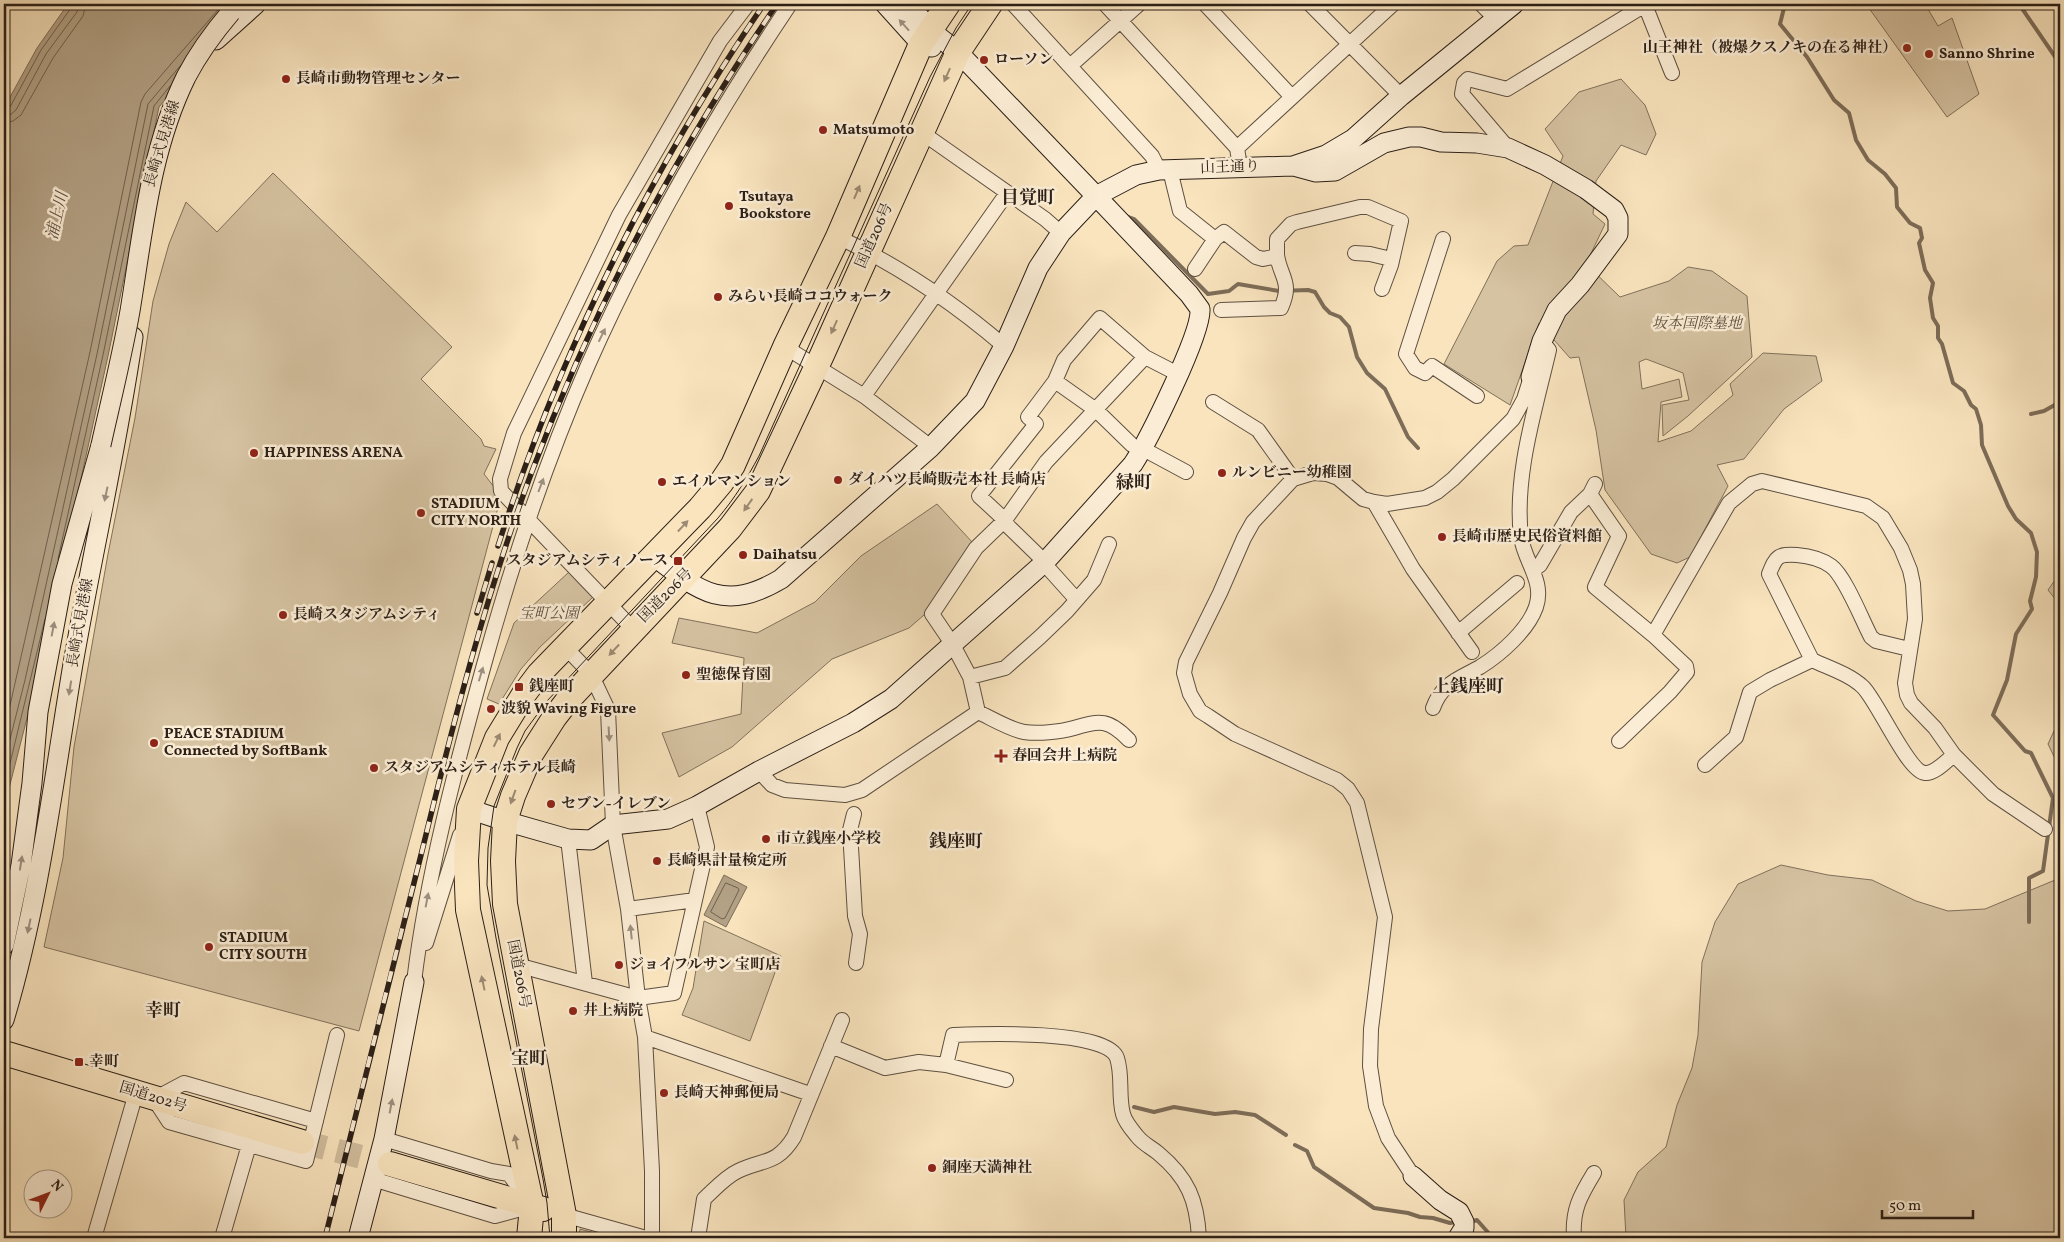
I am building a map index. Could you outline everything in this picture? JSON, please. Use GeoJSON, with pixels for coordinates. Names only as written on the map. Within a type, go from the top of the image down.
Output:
{"type":"FeatureCollection","features":[{"type":"Feature","properties":{"kind":"highway"},"geometry":{"type":"LineString","coordinates":[[529,1238],[532,1206],[524,1178],[468,910],[466,861],[469,809],[497,738],[524,694],[565,647],[700,508],[733,465],[785,347],[838,236],[926,37],[948,4]]}},
{"type":"Feature","properties":{"kind":"highway","name":"国道206号"},"geometry":{"type":"LineString","coordinates":[[564,1214],[505,904],[505,821],[513,796],[531,754],[554,718],[591,674],[633,629],[684,580],[730,528],[758,491],[958,52],[990,4]]}},
{"type":"Feature","properties":{"kind":"highway","name":"国道202号"},"geometry":{"type":"LineString","coordinates":[[4,1053],[302,1142]]}},
{"type":"Feature","properties":{"kind":"highway"},"geometry":{"type":"LineString","coordinates":[[381,1172],[564,1214],[564,1238]]}},
{"type":"Feature","properties":{"kind":"street","name":"長崎式見港線"},"geometry":{"type":"LineString","coordinates":[[4,1020],[23,955],[40,875],[78,640],[116,446],[136,319],[148,177],[159,133],[173,98],[188,73],[206,50],[256,4]]}},
{"type":"Feature","properties":{"kind":"street"},"geometry":{"type":"LineString","coordinates":[[633,629],[501,491],[500,479],[514,433],[619,215],[720,41],[748,4]]}},
{"type":"Feature","properties":{"kind":"street"},"geometry":{"type":"LineString","coordinates":[[358,1238],[381,1172],[384,1139],[414,982],[419,938],[470,710],[500,604],[528,519],[588,366],[654,228],[687,167],[790,4]]}},
{"type":"Feature","properties":{"kind":"street"},"geometry":{"type":"LineString","coordinates":[[414,982],[469,809],[568,839],[591,840],[613,826],[668,819],[853,723],[891,699],[1045,562],[1133,464],[1142,450],[1178,374],[1197,327],[1200,309],[1189,294],[958,52],[926,37],[885,4]]}},
{"type":"Feature","properties":{"kind":"street"},"geometry":{"type":"LineString","coordinates":[[909,4],[926,37]]}},
{"type":"Feature","properties":{"kind":"street"},"geometry":{"type":"LineString","coordinates":[[1013,4],[1164,170],[1180,211],[1215,239]]}},
{"type":"Feature","properties":{"kind":"street"},"geometry":{"type":"LineString","coordinates":[[1105,4],[1237,148],[1240,168]]}},
{"type":"Feature","properties":{"kind":"street"},"geometry":{"type":"LineString","coordinates":[[1070,66],[1139,4]]}},
{"type":"Feature","properties":{"kind":"street"},"geometry":{"type":"LineString","coordinates":[[1205,4],[1292,97]]}},
{"type":"Feature","properties":{"kind":"street"},"geometry":{"type":"LineString","coordinates":[[1310,4],[1401,96]]}},
{"type":"Feature","properties":{"kind":"street"},"geometry":{"type":"LineString","coordinates":[[1237,148],[1393,4]]}},
{"type":"Feature","properties":{"kind":"street"},"geometry":{"type":"LineString","coordinates":[[1482,4],[1494,18]]}},
{"type":"Feature","properties":{"kind":"street","name":"山王通り"},"geometry":{"type":"LineString","coordinates":[[654,557],[684,580],[714,594],[734,596],[759,591],[772,585],[932,447],[975,402],[1004,346],[1038,268],[1061,233],[1096,196],[1136,175],[1164,170],[1293,166],[1312,161],[1340,148],[1353,138],[1494,18],[1514,4]]}},
{"type":"Feature","properties":{"kind":"street"},"geometry":{"type":"LineString","coordinates":[[1508,148],[1462,94],[1464,83],[1468,79],[1508,89],[1645,5],[1672,73]]}},
{"type":"Feature","properties":{"kind":"street","name":"長崎式見港線"},"geometry":{"type":"LineString","coordinates":[[4,945],[21,865],[32,783],[38,712],[62,584],[101,445],[115,387],[128,324],[154,169],[169,118],[187,76],[213,35],[236,6]]}},
{"type":"Feature","properties":{"kind":"street"},"geometry":{"type":"LineString","coordinates":[[921,132],[1061,233]]}},
{"type":"Feature","properties":{"kind":"street"},"geometry":{"type":"LineString","coordinates":[[1293,166],[1316,172],[1335,171],[1384,144],[1409,137],[1421,137],[1441,142],[1477,143],[1508,148],[1545,164],[1586,189],[1614,210],[1618,218],[1618,234],[1613,243],[1580,285],[1557,310],[1542,341],[1524,399],[1513,419],[1442,488],[1424,498],[1387,504],[1363,499],[1338,478],[1327,474],[1313,473],[1292,479],[1253,522],[1186,662],[1185,680],[1194,702],[1208,716],[1235,734],[1337,780],[1348,789],[1357,803],[1386,917],[1371,1029],[1371,1076],[1376,1106],[1388,1138],[1413,1176],[1440,1200],[1459,1212],[1464,1222],[1464,1228],[1458,1238]]}},
{"type":"Feature","properties":{"kind":"street"},"geometry":{"type":"LineString","coordinates":[[864,396],[1007,193]]}},
{"type":"Feature","properties":{"kind":"street"},"geometry":{"type":"LineString","coordinates":[[1221,310],[1281,308],[1287,290],[1283,271],[1277,256],[1277,239],[1291,224],[1352,208],[1368,207],[1401,221],[1391,265],[1382,289]]}},
{"type":"Feature","properties":{"kind":"street"},"geometry":{"type":"LineString","coordinates":[[1195,269],[1215,239],[1224,232],[1262,259],[1277,256]]}},
{"type":"Feature","properties":{"kind":"street"},"geometry":{"type":"LineString","coordinates":[[838,236],[868,251],[936,294],[1004,346]]}},
{"type":"Feature","properties":{"kind":"street"},"geometry":{"type":"LineString","coordinates":[[1443,239],[1406,354],[1415,368],[1425,373],[1432,366],[1477,396]]}},
{"type":"Feature","properties":{"kind":"street"},"geometry":{"type":"LineString","coordinates":[[1355,253],[1391,259]]}},
{"type":"Feature","properties":{"kind":"street"},"geometry":{"type":"LineString","coordinates":[[1076,599],[1045,562],[980,496],[1036,424],[1028,417],[1056,381],[1064,360],[1100,318],[1145,357],[1178,374]]}},
{"type":"Feature","properties":{"kind":"street"},"geometry":{"type":"LineString","coordinates":[[1433,708],[1436,699],[1444,688],[1481,666],[1521,634],[1537,605],[1538,585],[1522,544],[1519,517],[1522,476],[1549,350],[1542,341]]}},
{"type":"Feature","properties":{"kind":"street"},"geometry":{"type":"LineString","coordinates":[[785,347],[864,396],[932,447]]}},
{"type":"Feature","properties":{"kind":"street"},"geometry":{"type":"LineString","coordinates":[[978,712],[970,677],[953,645],[932,614],[976,548],[1005,520],[1046,462],[1145,357]]}},
{"type":"Feature","properties":{"kind":"street"},"geometry":{"type":"LineString","coordinates":[[1056,381],[1096,410],[1132,445],[1186,472]]}},
{"type":"Feature","properties":{"kind":"street"},"geometry":{"type":"LineString","coordinates":[[1213,402],[1258,430],[1292,479]]}},
{"type":"Feature","properties":{"kind":"street"},"geometry":{"type":"LineString","coordinates":[[1653,635],[1729,503],[1752,484],[1762,481],[1866,506],[1876,511],[1883,518],[1910,570],[1915,602],[1915,619],[1905,683],[1911,704],[1935,728],[1954,755],[1993,794],[2044,829]]}},
{"type":"Feature","properties":{"kind":"street"},"geometry":{"type":"LineString","coordinates":[[1533,570],[1540,565],[1572,512],[1592,489],[1619,536],[1595,587],[1653,635],[1686,666],[1687,672],[1670,692],[1620,741]]}},
{"type":"Feature","properties":{"kind":"street"},"geometry":{"type":"LineString","coordinates":[[1374,502],[1413,569],[1472,652]]}},
{"type":"Feature","properties":{"kind":"street"},"geometry":{"type":"LineString","coordinates":[[970,677],[1005,668],[1040,637],[1094,580],[1108,544]]}},
{"type":"Feature","properties":{"kind":"street"},"geometry":{"type":"LineString","coordinates":[[1909,648],[1876,641],[1871,637],[1840,577],[1832,567],[1820,560],[1806,556],[1783,555],[1774,560],[1769,574],[1812,660],[1838,671],[1863,687],[1908,758],[1920,772],[1927,773],[1933,771],[1954,755]]}},
{"type":"Feature","properties":{"kind":"street"},"geometry":{"type":"LineString","coordinates":[[1458,634],[1517,583]]}},
{"type":"Feature","properties":{"kind":"street"},"geometry":{"type":"LineString","coordinates":[[565,647],[591,674],[608,710],[613,826],[628,910],[638,998],[645,1037],[652,1173],[652,1238]]}},
{"type":"Feature","properties":{"kind":"street"},"geometry":{"type":"LineString","coordinates":[[1705,764],[1736,736],[1750,692],[1812,660]]}},
{"type":"Feature","properties":{"kind":"street"},"geometry":{"type":"LineString","coordinates":[[759,771],[772,785],[785,790],[845,795],[862,790],[978,712]]}},
{"type":"Feature","properties":{"kind":"street"},"geometry":{"type":"LineString","coordinates":[[978,712],[1023,732],[1072,729],[1086,724],[1103,722],[1114,727],[1128,740]]}},
{"type":"Feature","properties":{"kind":"street"},"geometry":{"type":"LineString","coordinates":[[517,965],[638,998],[674,993],[707,847],[696,806]]}},
{"type":"Feature","properties":{"kind":"street"},"geometry":{"type":"LineString","coordinates":[[854,814],[850,830],[855,916],[860,934],[856,963]]}},
{"type":"Feature","properties":{"kind":"street"},"geometry":{"type":"LineString","coordinates":[[568,839],[585,984]]}},
{"type":"Feature","properties":{"kind":"street"},"geometry":{"type":"LineString","coordinates":[[628,910],[694,900]]}},
{"type":"Feature","properties":{"kind":"street"},"geometry":{"type":"LineString","coordinates":[[698,1238],[704,1199],[737,1171],[777,1157],[794,1137],[810,1094],[842,1020]]}},
{"type":"Feature","properties":{"kind":"street"},"geometry":{"type":"LineString","coordinates":[[946,1065],[953,1035],[1030,1033],[1092,1042],[1109,1048],[1116,1056],[1120,1068],[1123,1115],[1141,1142],[1158,1153],[1187,1184],[1192,1193],[1199,1238]]}},
{"type":"Feature","properties":{"kind":"street"},"geometry":{"type":"LineString","coordinates":[[145,1096],[169,1122],[306,1161],[338,1035]]}},
{"type":"Feature","properties":{"kind":"street"},"geometry":{"type":"LineString","coordinates":[[645,1037],[810,1094]]}},
{"type":"Feature","properties":{"kind":"street"},"geometry":{"type":"LineString","coordinates":[[831,1046],[886,1068],[919,1062],[946,1065],[1006,1080]]}},
{"type":"Feature","properties":{"kind":"street"},"geometry":{"type":"LineString","coordinates":[[145,1096],[184,1084],[316,1121]]}},
{"type":"Feature","properties":{"kind":"street"},"geometry":{"type":"LineString","coordinates":[[94,1238],[145,1096]]}},
{"type":"Feature","properties":{"kind":"street"},"geometry":{"type":"LineString","coordinates":[[384,1139],[491,1171],[509,1174],[532,1206]]}},
{"type":"Feature","properties":{"kind":"street"},"geometry":{"type":"LineString","coordinates":[[222,1238],[249,1145]]}},
{"type":"Feature","properties":{"kind":"street"},"geometry":{"type":"LineString","coordinates":[[1574,1238],[1574,1216],[1577,1203],[1594,1172]]}},
{"type":"Feature","properties":{"kind":"street"},"geometry":{"type":"LineString","coordinates":[[564,1214],[646,1238]]}},
{"type":"Feature","properties":{"kind":"green space"},"geometry":{"type":"Polygon","coordinates":[[[1866,4],[1925,4],[1938,26],[1952,18],[1979,94],[1947,117],[1866,4]]]}},
{"type":"Feature","properties":{"kind":"green space","name":"坂本国際墓地"},"geometry":{"type":"Polygon","coordinates":[[[1621,79],[1645,105],[1656,134],[1646,155],[1621,145],[1596,181],[1593,214],[1605,224],[1586,264],[1620,297],[1669,281],[1688,267],[1712,271],[1747,296],[1752,357],[1688,416],[1663,436],[1662,405],[1689,400],[1683,373],[1646,359],[1639,362],[1642,389],[1679,379],[1682,397],[1661,402],[1658,442],[1691,431],[1733,395],[1730,384],[1763,353],[1816,356],[1822,381],[1784,409],[1744,459],[1717,465],[1728,486],[1690,557],[1677,563],[1651,554],[1605,490],[1596,430],[1579,357],[1570,358],[1539,323],[1510,405],[1444,364],[1497,261],[1514,246],[1528,245],[1563,156],[1545,129],[1579,92],[1621,79]]]}},
{"type":"Feature","properties":{"kind":"green space","name":"長崎スタジアムシティ"},"geometry":{"type":"Polygon","coordinates":[[[273,173],[452,347],[421,379],[481,439],[484,446],[496,449],[484,474],[501,496],[359,1031],[44,947],[63,858],[74,747],[108,554],[135,418],[153,301],[169,244],[186,202],[217,232],[273,173]]]}},
{"type":"Feature","properties":{"kind":"green space"},"geometry":{"type":"Polygon","coordinates":[[[937,504],[973,543],[924,615],[909,628],[832,659],[732,747],[679,777],[662,733],[741,714],[744,658],[672,643],[679,618],[757,633],[815,602],[861,556],[937,504]]]}},
{"type":"Feature","properties":{"kind":"green space","name":"宝町公園"},"geometry":{"type":"Polygon","coordinates":[[[569,572],[593,597],[540,647],[521,669],[499,704],[487,699],[514,623],[569,572]]]}},
{"type":"Feature","properties":{"kind":"green space"},"geometry":{"type":"Polygon","coordinates":[[[2060,573],[2060,605],[2048,590],[2060,573]]]}},
{"type":"Feature","properties":{"kind":"green space"},"geometry":{"type":"Polygon","coordinates":[[[2060,718],[2060,769],[2048,744],[2060,718]]]}},
{"type":"Feature","properties":{"kind":"green space"},"geometry":{"type":"Polygon","coordinates":[[[1781,865],[1828,875],[1872,880],[1916,901],[1948,911],[1985,909],[2060,878],[2060,1238],[1626,1238],[1624,1200],[1638,1172],[1666,1147],[1677,1105],[1692,1068],[1698,1035],[1702,962],[1715,922],[1738,884],[1781,865]]]}},
{"type":"Feature","properties":{"kind":"green space"},"geometry":{"type":"Polygon","coordinates":[[[704,921],[781,956],[750,1041],[682,1015],[693,988],[704,921]]]}},
{"type":"Feature","properties":{"kind":"green space"},"geometry":{"type":"Polygon","coordinates":[[[580,1229],[606,1236],[606,1238],[579,1238],[580,1229]]]}},
{"type":"Feature","properties":{"kind":"water","name":"浦上川"},"geometry":{"type":"Polygon","coordinates":[[[68,4],[248,4],[159,107],[108,356],[36,683],[4,808],[4,108],[37,48],[68,4]]]}},
{"type":"Feature","properties":{"kind":"water"},"geometry":{"type":"Polygon","coordinates":[[[724,875],[747,887],[726,927],[704,915],[724,875]]]}},
{"type":"Feature","properties":{"kind":"waterway"},"geometry":{"type":"LineString","coordinates":[[1785,4],[1780,24],[1807,57],[1834,100],[1849,113],[1856,140],[1868,160],[1885,174],[1896,188],[1897,207],[1910,223],[1920,228],[1922,238],[1919,243],[1925,270],[1933,283],[1930,298],[1933,318],[1938,326],[1938,338],[1942,344],[1953,383],[1964,391],[1971,405],[1976,409],[1981,425],[1982,445],[2008,506],[2016,519],[2031,533],[2037,552],[2036,577],[2030,601],[2032,609],[2016,634],[2007,680],[1993,715],[2025,751],[2031,753],[2053,798],[2043,871],[2029,878],[2029,922]]}},
{"type":"Feature","properties":{"kind":"waterway"},"geometry":{"type":"LineString","coordinates":[[2019,4],[2060,64]]}},
{"type":"Feature","properties":{"kind":"waterway"},"geometry":{"type":"LineString","coordinates":[[1126,216],[1134,219],[1208,294],[1229,291],[1238,284],[1279,291],[1308,290],[1315,292],[1324,307],[1330,313],[1340,317],[1349,327],[1357,357],[1367,373],[1385,389],[1408,437],[1418,448]]}},
{"type":"Feature","properties":{"kind":"waterway"},"geometry":{"type":"LineString","coordinates":[[2031,414],[2044,411],[2060,402]]}},
{"type":"Feature","properties":{"kind":"waterway"},"geometry":{"type":"LineString","coordinates":[[1134,1107],[1154,1112],[1174,1107],[1215,1114],[1235,1112],[1255,1115],[1286,1135]]}},
{"type":"Feature","properties":{"kind":"waterway"},"geometry":{"type":"LineString","coordinates":[[1295,1145],[1307,1151],[1314,1167],[1374,1208],[1408,1213],[1450,1223],[1456,1222]]}},
{"type":"Feature","properties":{"kind":"waterway"},"geometry":{"type":"LineString","coordinates":[[1473,1221],[1477,1220],[1493,1238]]}},
{"type":"Feature","properties":{"kind":"tunnel"},"geometry":{"type":"LineString","coordinates":[[302,1142],[390,1164]]}},
{"type":"Feature","properties":{"kind":"tram line"},"geometry":{"type":"LineString","coordinates":[[550,1238],[543,1179],[487,885],[488,848],[494,806],[525,731],[547,701],[718,518],[750,472],[759,456],[930,77],[956,28],[972,4]]}},
{"type":"Feature","properties":{"kind":"railway"},"geometry":{"type":"LineString","coordinates":[[498,546],[522,474],[549,404],[611,266],[683,132],[722,67],[764,4]]}},
{"type":"Feature","properties":{"kind":"railway"},"geometry":{"type":"LineString","coordinates":[[325,1238],[458,708],[484,614],[514,520],[555,412],[610,291],[640,232],[705,116],[777,4]]}},
{"type":"Feature","properties":{"kind":"railway"},"geometry":{"type":"LineString","coordinates":[[477,613],[492,563]]}},
{"type":"Feature","properties":{"kind":"place","name":"山王神社（被爆クスノキの在る神社）"},"geometry":{"type":"Point","coordinates":[1907,48]}},
{"type":"Feature","properties":{"kind":"place","name":"Sanno Shrine"},"geometry":{"type":"Point","coordinates":[1929,54]}},
{"type":"Feature","properties":{"kind":"place","name":"ローソン"},"geometry":{"type":"Point","coordinates":[984,60]}},
{"type":"Feature","properties":{"kind":"place","name":"長崎市動物管理センター"},"geometry":{"type":"Point","coordinates":[286,79]}},
{"type":"Feature","properties":{"kind":"place","name":"Matsumoto"},"geometry":{"type":"Point","coordinates":[823,130]}},
{"type":"Feature","properties":{"kind":"place","name":"Tsutaya Bookstore"},"geometry":{"type":"Point","coordinates":[729,206]}},
{"type":"Feature","properties":{"kind":"place","name":"みらい長崎ココウォーク"},"geometry":{"type":"Point","coordinates":[718,297]}},
{"type":"Feature","properties":{"kind":"place","name":"HAPPINESS ARENA"},"geometry":{"type":"Point","coordinates":[254,453]}},
{"type":"Feature","properties":{"kind":"place","name":"ルンビニー幼稚園"},"geometry":{"type":"Point","coordinates":[1222,473]}},
{"type":"Feature","properties":{"kind":"place","name":"ダイハツ長崎販売本社 長崎店"},"geometry":{"type":"Point","coordinates":[838,480]}},
{"type":"Feature","properties":{"kind":"place","name":"エイルマンション"},"geometry":{"type":"Point","coordinates":[662,482]}},
{"type":"Feature","properties":{"kind":"place","name":"STADIUM CITY NORTH"},"geometry":{"type":"Point","coordinates":[421,513]}},
{"type":"Feature","properties":{"kind":"place","name":"長崎市歴史民俗資料館"},"geometry":{"type":"Point","coordinates":[1442,537]}},
{"type":"Feature","properties":{"kind":"place","name":"Daihatsu"},"geometry":{"type":"Point","coordinates":[743,555]}},
{"type":"Feature","properties":{"kind":"place","name":"スタジアムシティノース"},"geometry":{"type":"Point","coordinates":[678,561]}},
{"type":"Feature","properties":{"kind":"place","name":"長崎スタジアムシティ"},"geometry":{"type":"Point","coordinates":[283,615]}},
{"type":"Feature","properties":{"kind":"place","name":"聖徳保育園"},"geometry":{"type":"Point","coordinates":[686,675]}},
{"type":"Feature","properties":{"kind":"place","name":"銭座町"},"geometry":{"type":"Point","coordinates":[519,687]}},
{"type":"Feature","properties":{"kind":"place","name":"波貌 Waving Figure"},"geometry":{"type":"Point","coordinates":[491,709]}},
{"type":"Feature","properties":{"kind":"place","name":"PEACE STADIUM Connected by SoftBank"},"geometry":{"type":"Point","coordinates":[154,743]}},
{"type":"Feature","properties":{"kind":"place","name":"春回会井上病院"},"geometry":{"type":"Point","coordinates":[1001,756]}},
{"type":"Feature","properties":{"kind":"place","name":"スタジアムシティホテル長崎"},"geometry":{"type":"Point","coordinates":[374,768]}},
{"type":"Feature","properties":{"kind":"place","name":"セブン-イレブン"},"geometry":{"type":"Point","coordinates":[551,804]}},
{"type":"Feature","properties":{"kind":"place","name":"市立銭座小学校"},"geometry":{"type":"Point","coordinates":[766,839]}},
{"type":"Feature","properties":{"kind":"place","name":"長崎県計量検定所"},"geometry":{"type":"Point","coordinates":[657,861]}},
{"type":"Feature","properties":{"kind":"place","name":"STADIUM CITY SOUTH"},"geometry":{"type":"Point","coordinates":[209,947]}},
{"type":"Feature","properties":{"kind":"place","name":"ジョイフルサン 宝町店"},"geometry":{"type":"Point","coordinates":[619,965]}},
{"type":"Feature","properties":{"kind":"place","name":"井上病院"},"geometry":{"type":"Point","coordinates":[573,1011]}},
{"type":"Feature","properties":{"kind":"place","name":"幸町"},"geometry":{"type":"Point","coordinates":[79,1062]}},
{"type":"Feature","properties":{"kind":"place","name":"長崎天神郵便局"},"geometry":{"type":"Point","coordinates":[664,1093]}},
{"type":"Feature","properties":{"kind":"place","name":"銅座天満神社"},"geometry":{"type":"Point","coordinates":[932,1168]}},
{"type":"Feature","properties":{"kind":"district","name":"目覚町"},"geometry":{"type":"Point","coordinates":[1028,198]}},
{"type":"Feature","properties":{"kind":"district","name":"緑町"},"geometry":{"type":"Point","coordinates":[1134,483]}},
{"type":"Feature","properties":{"kind":"district","name":"上銭座町"},"geometry":{"type":"Point","coordinates":[1468,687]}},
{"type":"Feature","properties":{"kind":"district","name":"銭座町"},"geometry":{"type":"Point","coordinates":[956,842]}},
{"type":"Feature","properties":{"kind":"district","name":"幸町"},"geometry":{"type":"Point","coordinates":[163,1011]}},
{"type":"Feature","properties":{"kind":"district","name":"宝町"},"geometry":{"type":"Point","coordinates":[529,1059]}}]}
